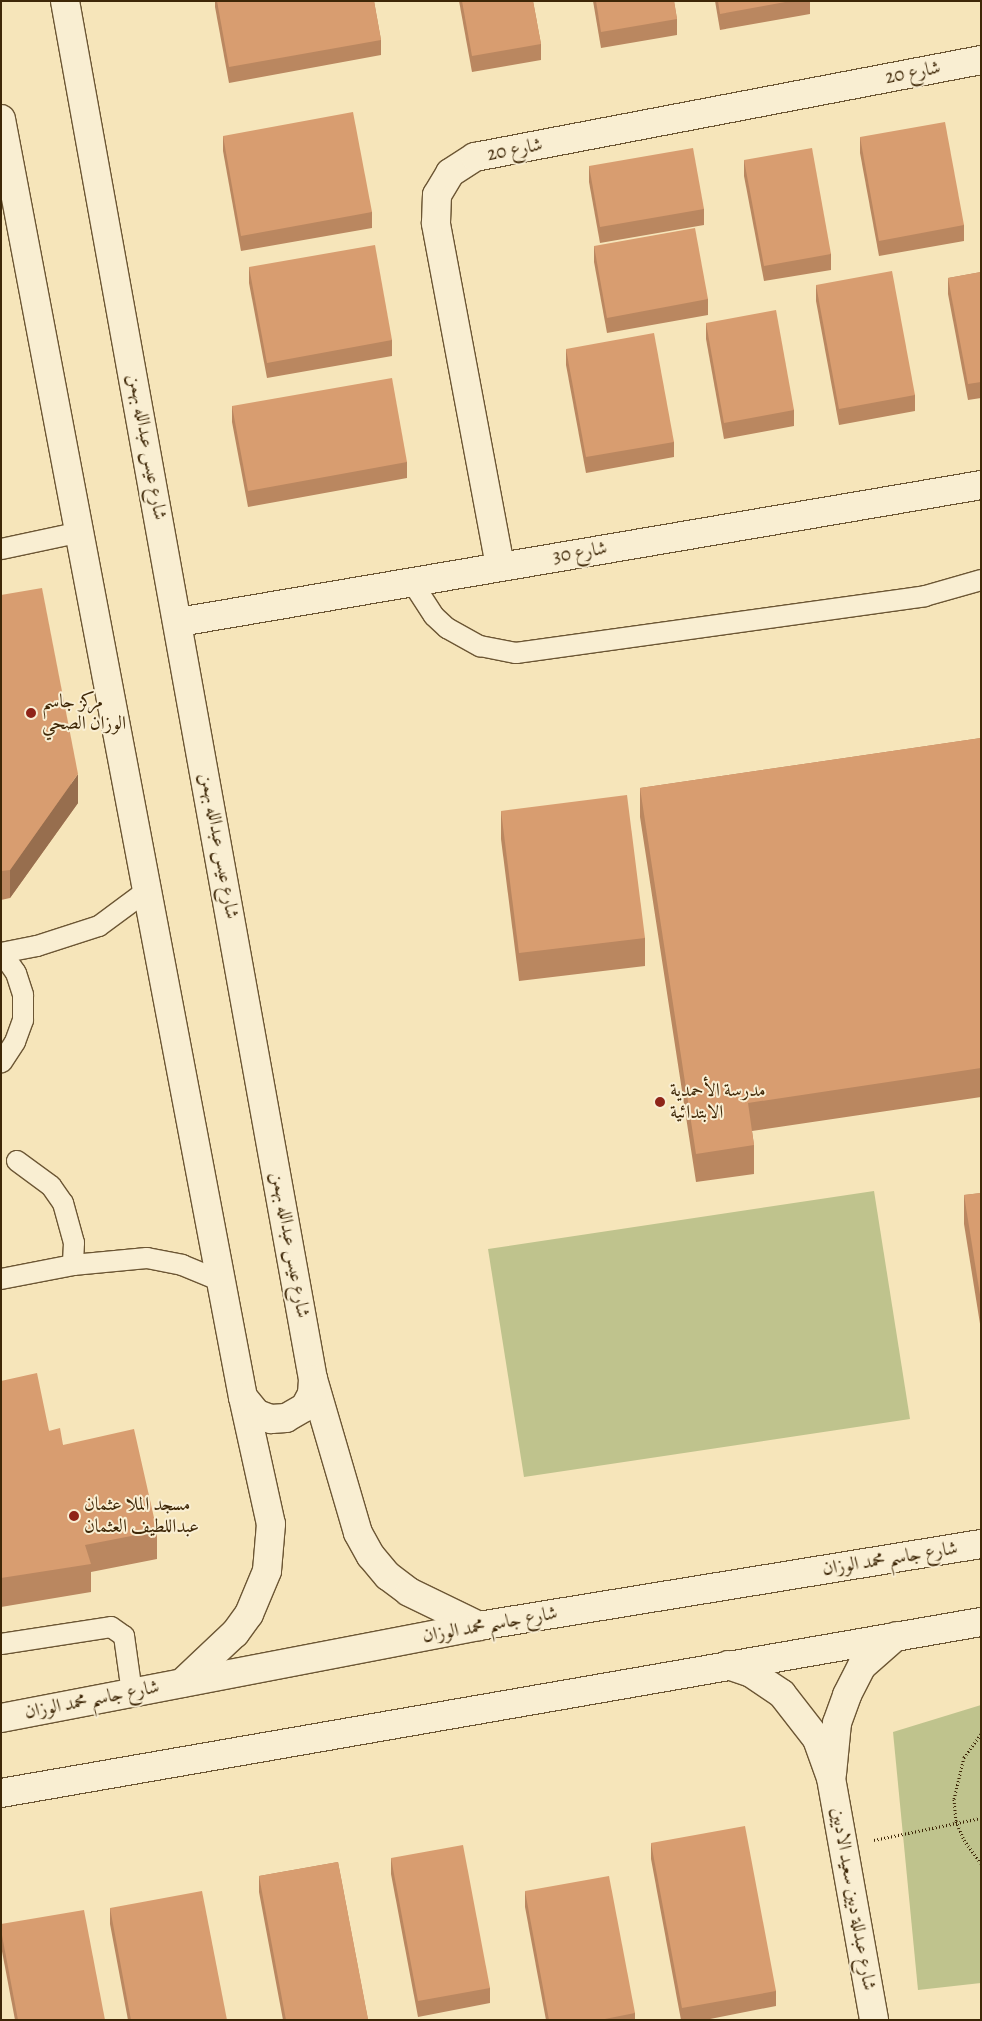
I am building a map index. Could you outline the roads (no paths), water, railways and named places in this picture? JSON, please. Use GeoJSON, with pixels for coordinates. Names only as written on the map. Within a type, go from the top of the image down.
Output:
{"type":"FeatureCollection","features":[{"type":"Feature","properties":{"kind":"street","name":"شارع عيس عبدالله بهمن"},"geometry":{"type":"LineString","coordinates":[[65,1],[179,622],[313,1379],[358,1533],[370,1556],[388,1576],[409,1592],[479,1626]]}},
{"type":"Feature","properties":{"kind":"street","name":"شارع 20"},"geometry":{"type":"LineString","coordinates":[[500,566],[436,223],[437,195],[450,173],[475,157],[981,60]]}},
{"type":"Feature","properties":{"kind":"street"},"geometry":{"type":"LineString","coordinates":[[1,119],[81,532],[136,838],[148,889],[243,1397],[271,1524],[267,1571],[260,1593],[235,1633],[182,1683]]}},
{"type":"Feature","properties":{"kind":"street","name":"شارع 30"},"geometry":{"type":"LineString","coordinates":[[179,622],[981,485]]}},
{"type":"Feature","properties":{"kind":"street"},"geometry":{"type":"LineString","coordinates":[[243,1397],[257,1414],[271,1419],[286,1418],[305,1407],[312,1394],[313,1379]]}},
{"type":"Feature","properties":{"kind":"street","name":"شارع جاسم محمد الوزان"},"geometry":{"type":"LineString","coordinates":[[1,1718],[479,1626],[981,1544]]}},
{"type":"Feature","properties":{"kind":"street"},"geometry":{"type":"LineString","coordinates":[[1,1793],[981,1622]]}},
{"type":"Feature","properties":{"kind":"street","name":"شارع عبدللة ديين سعيد الاديين"},"geometry":{"type":"LineString","coordinates":[[831,1778],[837,1724],[850,1687],[872,1654],[896,1636]]}},
{"type":"Feature","properties":{"kind":"street","name":"شارع عبدللة ديين سعيد الاديين"},"geometry":{"type":"LineString","coordinates":[[728,1665],[751,1673],[782,1694],[816,1739],[831,1778],[874,2020]]}},
{"type":"Feature","properties":{"kind":"lane"},"geometry":{"type":"LineString","coordinates":[[1,549],[81,532]]}},
{"type":"Feature","properties":{"kind":"lane"},"geometry":{"type":"LineString","coordinates":[[412,582],[434,616],[447,628],[480,646],[516,653],[925,596],[981,580]]}},
{"type":"Feature","properties":{"kind":"lane"},"geometry":{"type":"LineString","coordinates":[[2,1062],[16,1042],[23,1020],[23,996],[16,973],[2,953],[37,946],[99,926],[148,889]]}},
{"type":"Feature","properties":{"kind":"lane"},"geometry":{"type":"LineString","coordinates":[[17,1161],[51,1186],[63,1203],[74,1243],[73,1265]]}},
{"type":"Feature","properties":{"kind":"lane"},"geometry":{"type":"LineString","coordinates":[[1,1279],[73,1265],[147,1258],[164,1260],[221,1281]]}},
{"type":"Feature","properties":{"kind":"lane"},"geometry":{"type":"LineString","coordinates":[[1,1644],[111,1627],[124,1636],[132,1693]]}},
{"type":"Feature","properties":{"kind":"place","name":"مركز جاسم الوزان الصحي"},"geometry":{"type":"Point","coordinates":[31,713]}},
{"type":"Feature","properties":{"kind":"place","name":"مدرسة الأحمدية الابتدائية"},"geometry":{"type":"Point","coordinates":[660,1102]}},
{"type":"Feature","properties":{"kind":"place","name":"مسجد الملا عثمان عبداللطيف العثمان"},"geometry":{"type":"Point","coordinates":[74,1516]}}]}
